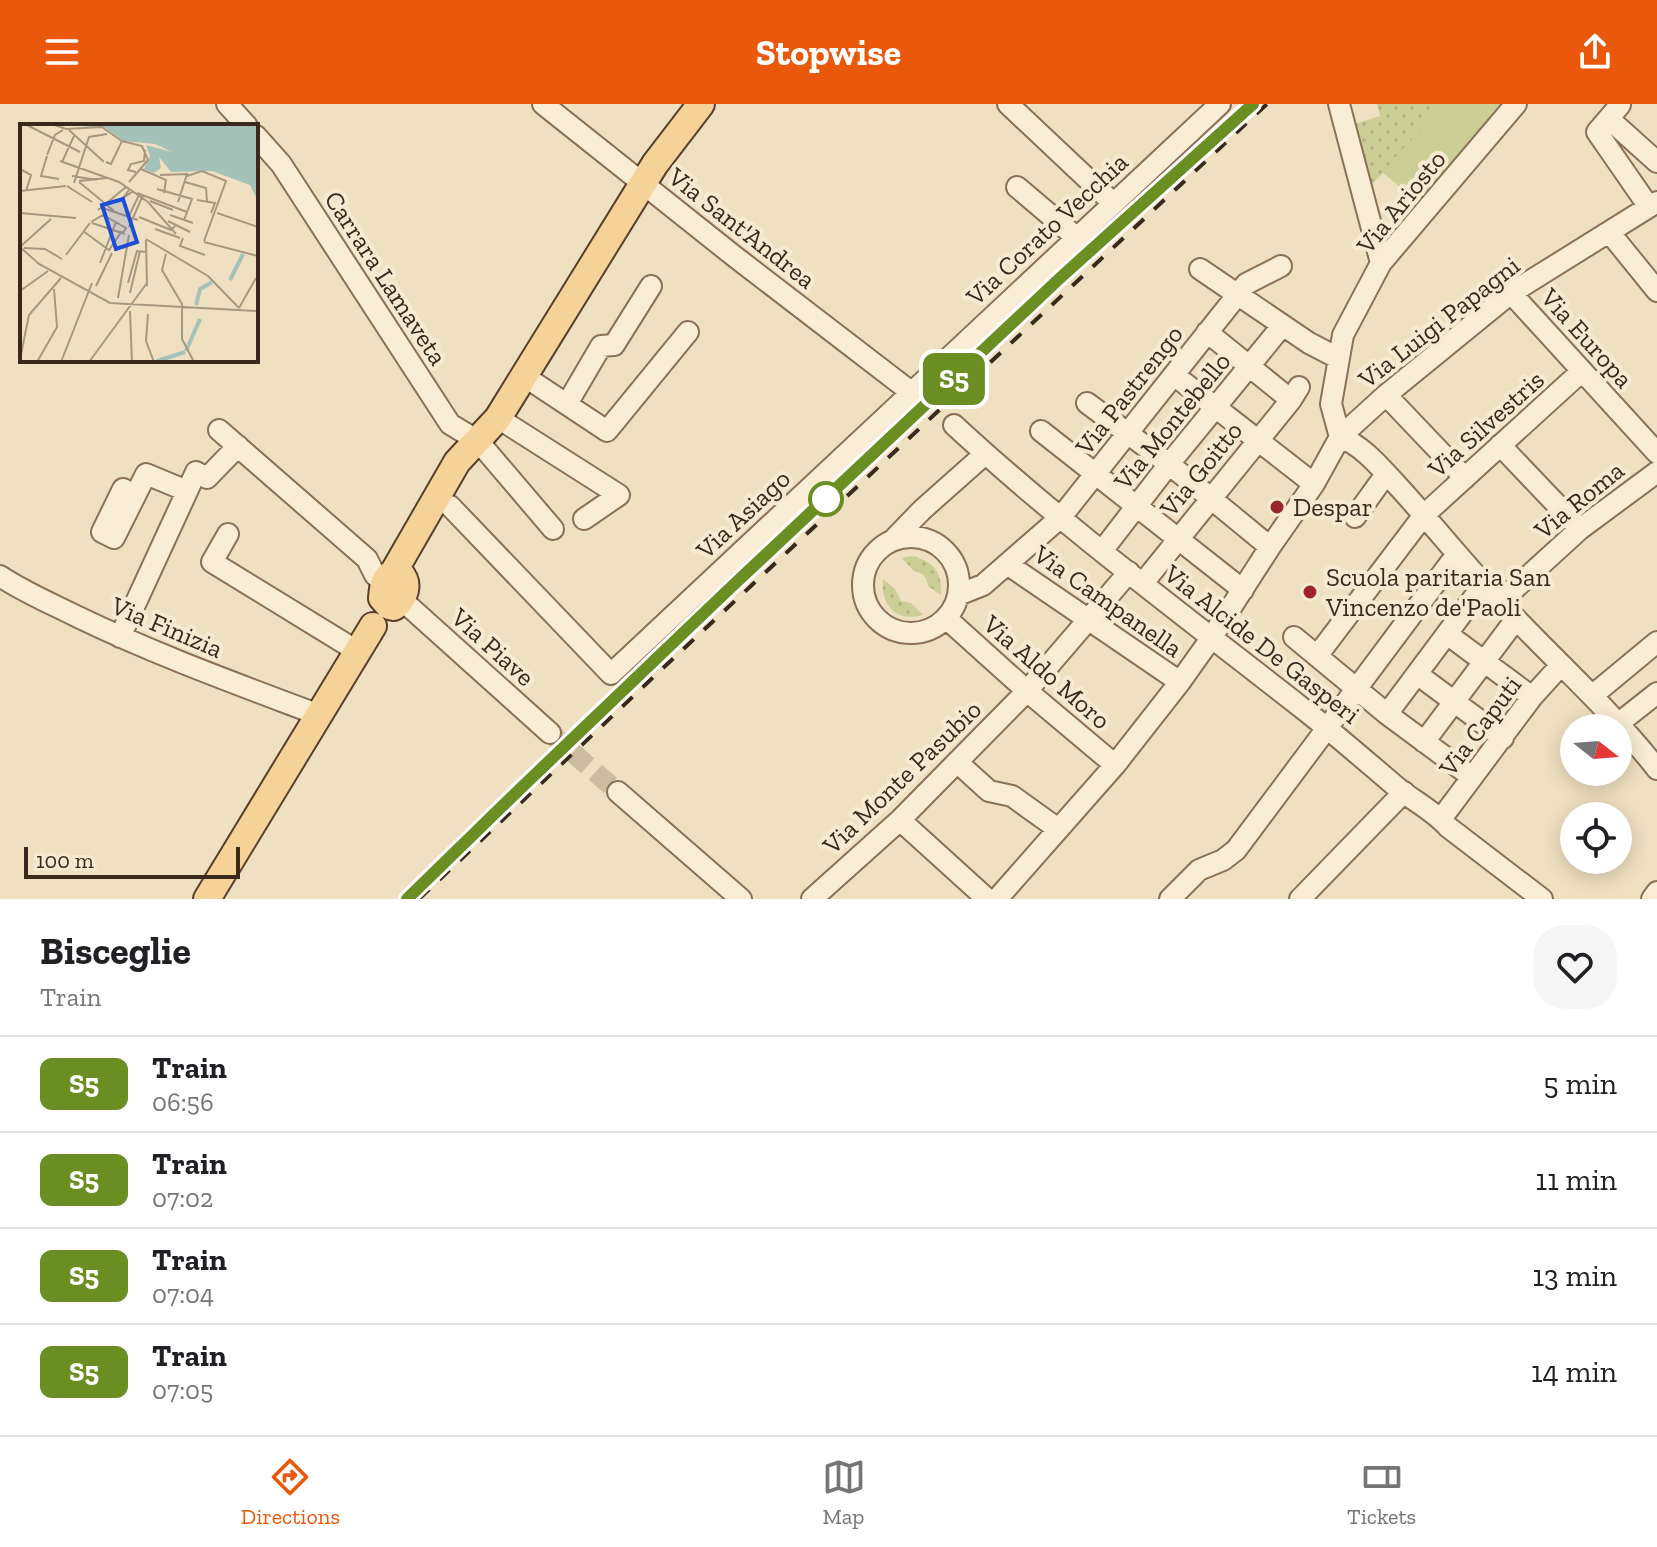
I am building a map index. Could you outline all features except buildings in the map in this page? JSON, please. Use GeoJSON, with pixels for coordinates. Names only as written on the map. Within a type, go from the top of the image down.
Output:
{"type":"FeatureCollection","features":[{"type":"Feature","properties":{"kind":"main road"},"geometry":{"type":"LineString","coordinates":[[207,899],[373,626],[457,462],[498,418],[655,164],[701,104]]}},
{"type":"Feature","properties":{"kind":"main road"},"geometry":{"type":"LineString","coordinates":[[393,590],[471,473],[478,441]]}},
{"type":"Feature","properties":{"kind":"street"},"geometry":{"type":"LineString","coordinates":[[227,104],[245,124]]}},
{"type":"Feature","properties":{"kind":"street","name":"Via Sant'Andrea"},"geometry":{"type":"LineString","coordinates":[[543,104],[911,392]]}},
{"type":"Feature","properties":{"kind":"street","name":"Via Corato Vecchia"},"geometry":{"type":"LineString","coordinates":[[911,392],[1220,104]]}},
{"type":"Feature","properties":{"kind":"street"},"geometry":{"type":"LineString","coordinates":[[1339,104],[1381,263]]}},
{"type":"Feature","properties":{"kind":"street","name":"Via Ariosto"},"geometry":{"type":"LineString","coordinates":[[1340,437],[1331,404],[1343,335],[1381,263],[1516,104]]}},
{"type":"Feature","properties":{"kind":"street"},"geometry":{"type":"LineString","coordinates":[[1008,105],[1113,203]]}},
{"type":"Feature","properties":{"kind":"street"},"geometry":{"type":"LineString","coordinates":[[1613,113],[1654,154]]}},
{"type":"Feature","properties":{"kind":"street"},"geometry":{"type":"LineString","coordinates":[[1613,113],[1653,205]]}},
{"type":"Feature","properties":{"kind":"street","name":"Carrara Lamaveta"},"geometry":{"type":"LineString","coordinates":[[258,138],[281,164],[450,424],[478,441],[553,529]]}},
{"type":"Feature","properties":{"kind":"street"},"geometry":{"type":"LineString","coordinates":[[1017,187],[1076,237]]}},
{"type":"Feature","properties":{"kind":"street","name":"Via Luigi Papagni"},"geometry":{"type":"LineString","coordinates":[[1340,437],[1386,395],[1511,293],[1653,205]]}},
{"type":"Feature","properties":{"kind":"street"},"geometry":{"type":"LineString","coordinates":[[1610,233],[1657,291]]}},
{"type":"Feature","properties":{"kind":"street","name":"Via Pastrengo"},"geometry":{"type":"LineString","coordinates":[[958,595],[983,585],[1061,517],[1246,284],[1281,266]]}},
{"type":"Feature","properties":{"kind":"street"},"geometry":{"type":"LineString","coordinates":[[1200,269],[1282,326],[1338,358]]}},
{"type":"Feature","properties":{"kind":"street"},"geometry":{"type":"LineString","coordinates":[[567,404],[601,346],[614,345],[651,286]]}},
{"type":"Feature","properties":{"kind":"street","name":"Via Europa"},"geometry":{"type":"LineString","coordinates":[[1511,293],[1657,453]]}},
{"type":"Feature","properties":{"kind":"street","name":"Via Montebello"},"geometry":{"type":"LineString","coordinates":[[1102,551],[1282,326]]}},
{"type":"Feature","properties":{"kind":"street"},"geometry":{"type":"LineString","coordinates":[[524,376],[607,431],[688,332]]}},
{"type":"Feature","properties":{"kind":"street"},"geometry":{"type":"LineString","coordinates":[[1207,332],[1250,367]]}},
{"type":"Feature","properties":{"kind":"street","name":"Via Goitto"},"geometry":{"type":"LineString","coordinates":[[1089,619],[1178,539],[1295,394],[1250,367]]}},
{"type":"Feature","properties":{"kind":"street","name":"Via Silvestris"},"geometry":{"type":"LineString","coordinates":[[1317,656],[1424,515],[1582,371]]}},
{"type":"Feature","properties":{"kind":"street"},"geometry":{"type":"LineString","coordinates":[[1174,375],[1314,484]]}},
{"type":"Feature","properties":{"kind":"street","name":"Via Asiago"},"geometry":{"type":"LineString","coordinates":[[450,506],[611,674],[911,392]]}},
{"type":"Feature","properties":{"kind":"street"},"geometry":{"type":"LineString","coordinates":[[1386,395],[1465,478]]}},
{"type":"Feature","properties":{"kind":"street"},"geometry":{"type":"LineString","coordinates":[[1087,403],[1169,464],[1270,547]]}},
{"type":"Feature","properties":{"kind":"street"},"geometry":{"type":"LineString","coordinates":[[498,418],[619,495],[584,519]]}},
{"type":"Feature","properties":{"kind":"street","name":"Via Alcide De Gasperi"},"geometry":{"type":"LineString","coordinates":[[954,425],[1102,551],[1542,899]]}},
{"type":"Feature","properties":{"kind":"street","name":"Via Piave"},"geometry":{"type":"LineString","coordinates":[[219,430],[367,559],[375,575],[550,733]]}},
{"type":"Feature","properties":{"kind":"street"},"geometry":{"type":"LineString","coordinates":[[1041,431],[1243,590]]}},
{"type":"Feature","properties":{"kind":"street"},"geometry":{"type":"LineString","coordinates":[[997,899],[1115,765],[1180,682],[1314,484],[1340,437],[1353,442],[1386,474],[1500,602],[1611,714]]}},
{"type":"Feature","properties":{"kind":"street"},"geometry":{"type":"LineString","coordinates":[[1500,445],[1580,529]]}},
{"type":"Feature","properties":{"kind":"street"},"geometry":{"type":"LineString","coordinates":[[120,637],[196,472],[207,478],[238,446]]}},
{"type":"Feature","properties":{"kind":"street"},"geometry":{"type":"LineString","coordinates":[[893,540],[922,538],[947,553],[955,566],[958,595],[946,618],[934,627],[915,633],[897,631],[882,623],[870,611],[864,595],[864,577],[869,561],[878,549],[893,540],[985,454]]}},
{"type":"Feature","properties":{"kind":"street"},"geometry":{"type":"LineString","coordinates":[[135,495],[146,474],[187,491]]}},
{"type":"Feature","properties":{"kind":"street"},"geometry":{"type":"LineString","coordinates":[[1355,517],[1386,474]]}},
{"type":"Feature","properties":{"kind":"street","name":"Via Roma"},"geometry":{"type":"LineString","coordinates":[[1500,602],[1580,529],[1656,475]]}},
{"type":"Feature","properties":{"kind":"street"},"geometry":{"type":"LineString","coordinates":[[228,534],[212,562],[357,651]]}},
{"type":"Feature","properties":{"kind":"street"},"geometry":{"type":"LineString","coordinates":[[1170,899],[1199,870],[1223,860],[1236,850],[1457,554]]}},
{"type":"Feature","properties":{"kind":"street","name":"Via Campanella"},"geometry":{"type":"LineString","coordinates":[[1007,564],[1180,682]]}},
{"type":"Feature","properties":{"kind":"street","name":"Via Finizia"},"geometry":{"type":"LineString","coordinates":[[0,576],[120,637],[182,664],[319,715]]}},
{"type":"Feature","properties":{"kind":"street"},"geometry":{"type":"LineString","coordinates":[[1387,714],[1484,584]]}},
{"type":"Feature","properties":{"kind":"street","name":"Via Aldo Moro"},"geometry":{"type":"LineString","coordinates":[[946,618],[1115,765]]}},
{"type":"Feature","properties":{"kind":"street","name":"Via Monte Pasubio"},"geometry":{"type":"LineString","coordinates":[[812,899],[900,820],[1027,691],[1089,619]]}},
{"type":"Feature","properties":{"kind":"street"},"geometry":{"type":"LineString","coordinates":[[1424,742],[1516,619]]}},
{"type":"Feature","properties":{"kind":"street"},"geometry":{"type":"LineString","coordinates":[[1447,634],[1532,697]]}},
{"type":"Feature","properties":{"kind":"street"},"geometry":{"type":"LineString","coordinates":[[1294,637],[1387,714],[1472,777]]}},
{"type":"Feature","properties":{"kind":"street"},"geometry":{"type":"LineString","coordinates":[[1593,695],[1657,642]]}},
{"type":"Feature","properties":{"kind":"street","name":"Via Caputi"},"geometry":{"type":"LineString","coordinates":[[1441,819],[1532,697],[1561,665]]}},
{"type":"Feature","properties":{"kind":"street"},"geometry":{"type":"LineString","coordinates":[[1417,674],[1503,738]]}},
{"type":"Feature","properties":{"kind":"street"},"geometry":{"type":"LineString","coordinates":[[1630,714],[1657,693]]}},
{"type":"Feature","properties":{"kind":"street"},"geometry":{"type":"LineString","coordinates":[[1632,736],[1653,756]]}},
{"type":"Feature","properties":{"kind":"street"},"geometry":{"type":"LineString","coordinates":[[957,762],[989,791],[1012,796],[1058,829]]}},
{"type":"Feature","properties":{"kind":"street"},"geometry":{"type":"LineString","coordinates":[[618,792],[741,899]]}},
{"type":"Feature","properties":{"kind":"street"},"geometry":{"type":"LineString","coordinates":[[1300,899],[1404,792]]}},
{"type":"Feature","properties":{"kind":"street"},"geometry":{"type":"LineString","coordinates":[[900,820],[987,899]]}},
{"type":"Feature","properties":{"kind":"street"},"geometry":{"type":"LineString","coordinates":[[1652,899],[1657,892]]}},
{"type":"Feature","properties":{"kind":"green space"},"geometry":{"type":"Polygon","coordinates":[[[1377,104],[1444,104],[1368,189],[1352,125],[1380,116],[1377,104]]]}},
{"type":"Feature","properties":{"kind":"green space"},"geometry":{"type":"Polygon","coordinates":[[[1444,104],[1502,104],[1419,203],[1382,172],[1444,104]]]}},
{"type":"Feature","properties":{"kind":"green space"},"geometry":{"type":"Polygon","coordinates":[[[911,556],[931,564],[935,569],[941,595],[928,586],[926,578],[902,558],[911,556]]]}},
{"type":"Feature","properties":{"kind":"green space"},"geometry":{"type":"Polygon","coordinates":[[[883,579],[895,589],[901,601],[911,603],[923,615],[905,616],[892,609],[884,596],[883,579]]]}},
{"type":"Feature","properties":{"kind":"tunnel"},"geometry":{"type":"LineString","coordinates":[[550,733],[618,792]]}},
{"type":"Feature","properties":{"kind":"railway"},"geometry":{"type":"LineString","coordinates":[[419,899],[1267,104]]}},
{"type":"Feature","properties":{"kind":"railway"},"geometry":{"type":"LineString","coordinates":[[649,665],[1059,279],[1147,201]]}},
{"type":"Feature","properties":{"kind":"train","name":"S5"},"geometry":{"type":"LineString","coordinates":[[407,899],[726,592],[1059,279],[1253,104]]}},
{"type":"Feature","properties":{"kind":"place","name":"Despar"},"geometry":{"type":"Point","coordinates":[1277,507]}},
{"type":"Feature","properties":{"kind":"place","name":"Scuola paritaria San Vincenzo de'Paoli"},"geometry":{"type":"Point","coordinates":[1310,592]}}]}
